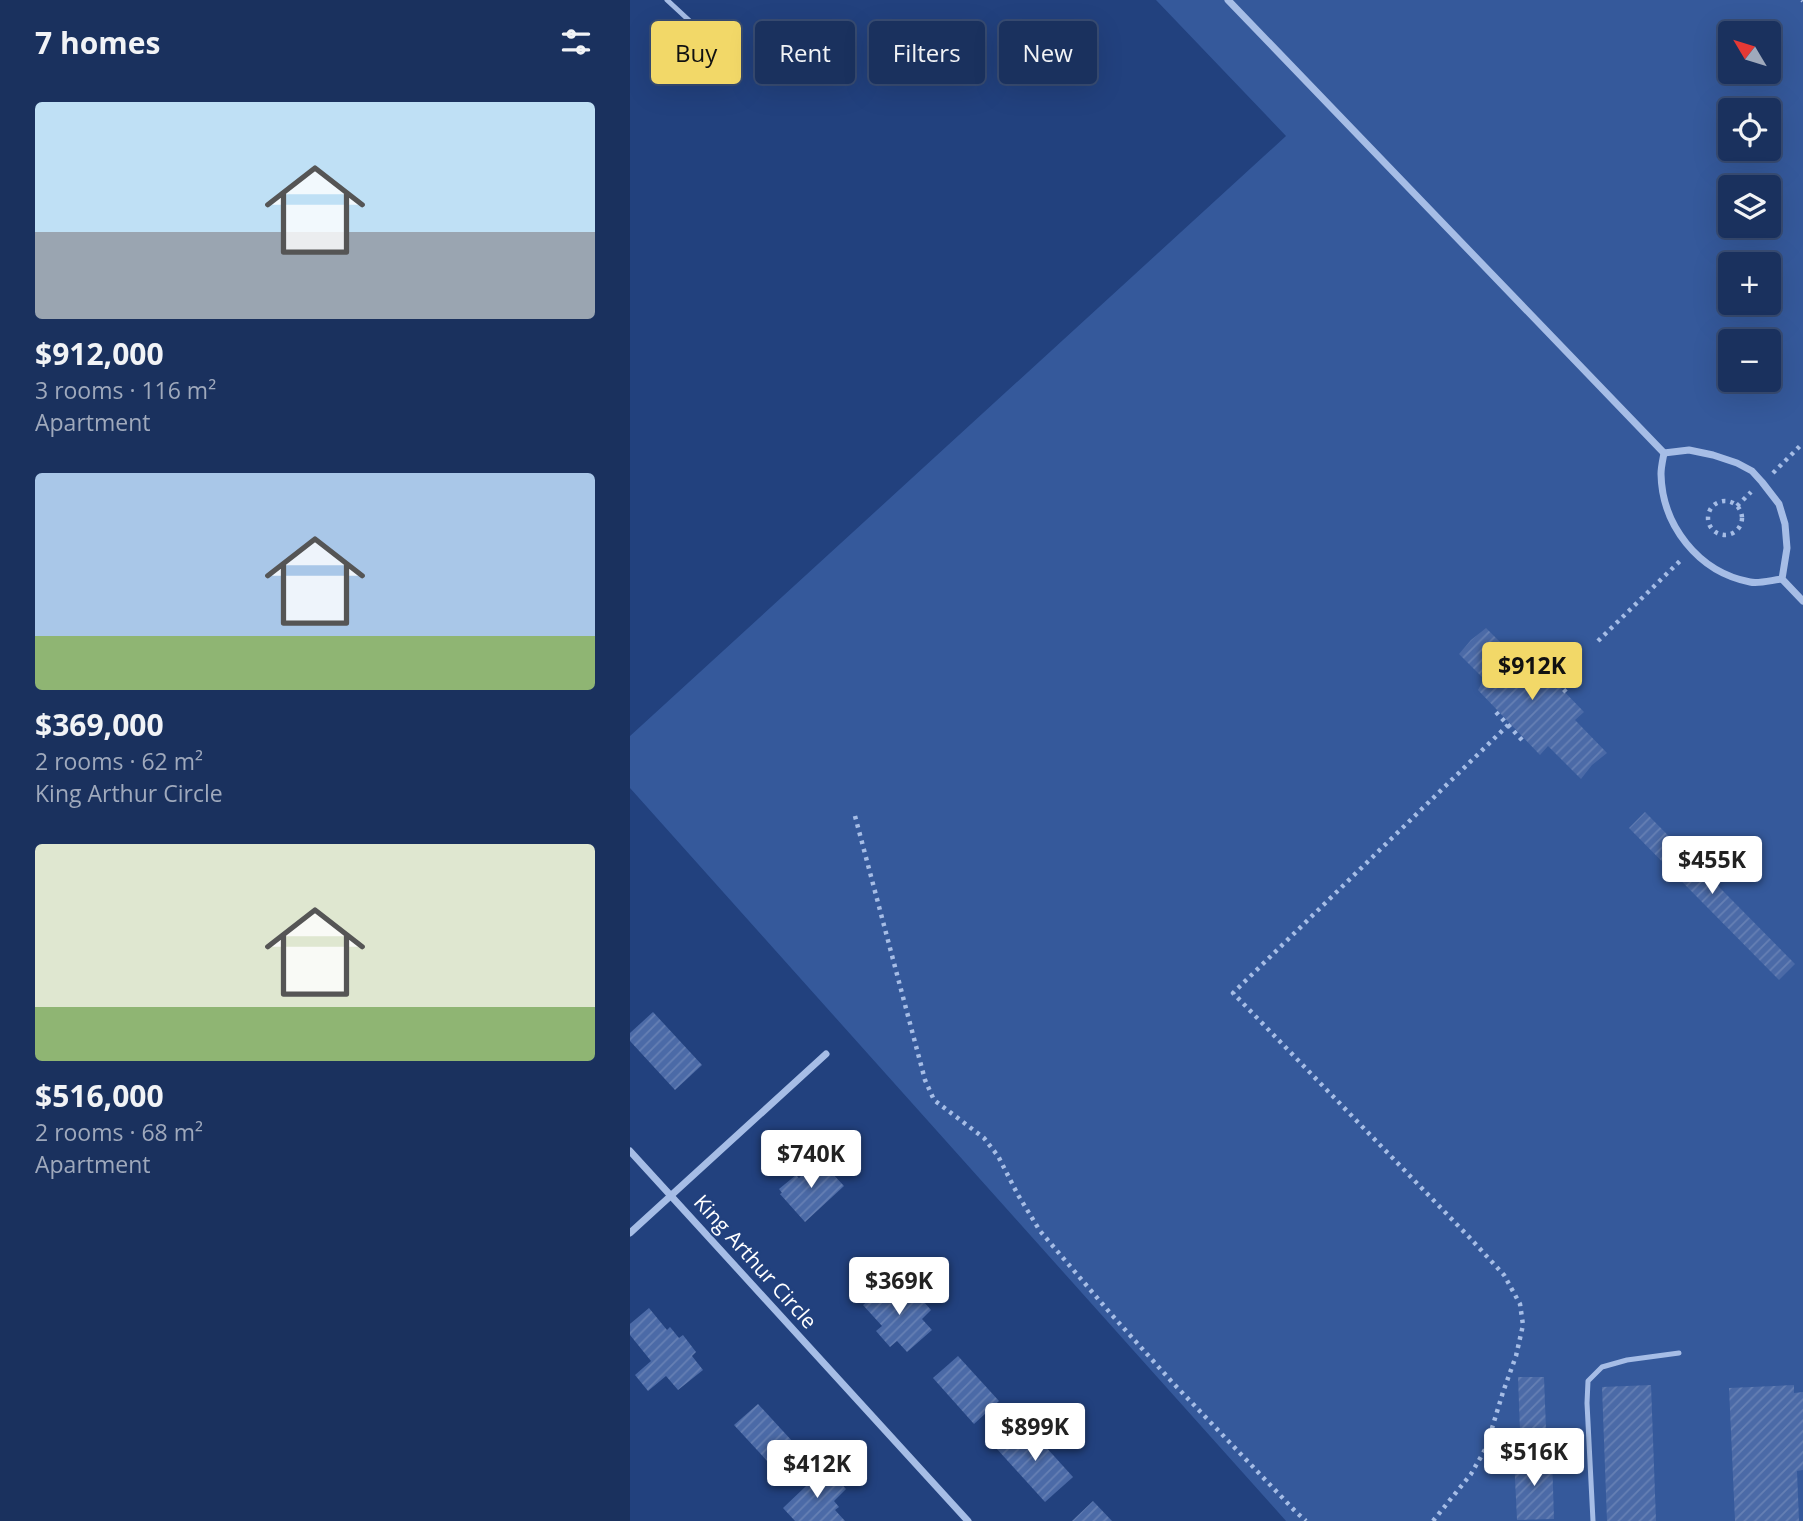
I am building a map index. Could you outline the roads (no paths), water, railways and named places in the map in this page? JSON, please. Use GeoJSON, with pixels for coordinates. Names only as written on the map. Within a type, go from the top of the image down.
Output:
{"type":"FeatureCollection","features":[{"type":"Feature","properties":{"kind":"street"},"geometry":{"type":"LineString","coordinates":[[1228,0],[1664,453]]}},
{"type":"Feature","properties":{"kind":"street"},"geometry":{"type":"LineString","coordinates":[[1664,453],[1689,450],[1713,455],[1752,471],[1779,504],[1785,524],[1787,548],[1782,579]]}},
{"type":"Feature","properties":{"kind":"street"},"geometry":{"type":"LineString","coordinates":[[1664,453],[1661,472],[1664,499],[1672,523],[1683,541],[1704,562],[1721,572],[1751,583],[1782,579]]}},
{"type":"Feature","properties":{"kind":"street"},"geometry":{"type":"LineString","coordinates":[[1782,579],[1803,601]]}},
{"type":"Feature","properties":{"kind":"street"},"geometry":{"type":"LineString","coordinates":[[630,1233],[826,1054]]}},
{"type":"Feature","properties":{"kind":"street","name":"King Arthur Circle"},"geometry":{"type":"LineString","coordinates":[[630,1151],[968,1521]]}},
{"type":"Feature","properties":{"kind":"lane"},"geometry":{"type":"LineString","coordinates":[[667,0],[690,21]]}},
{"type":"Feature","properties":{"kind":"lane"},"geometry":{"type":"LineString","coordinates":[[1593,1521],[1588,1381],[1602,1367],[1627,1360],[1679,1353]]}}]}
